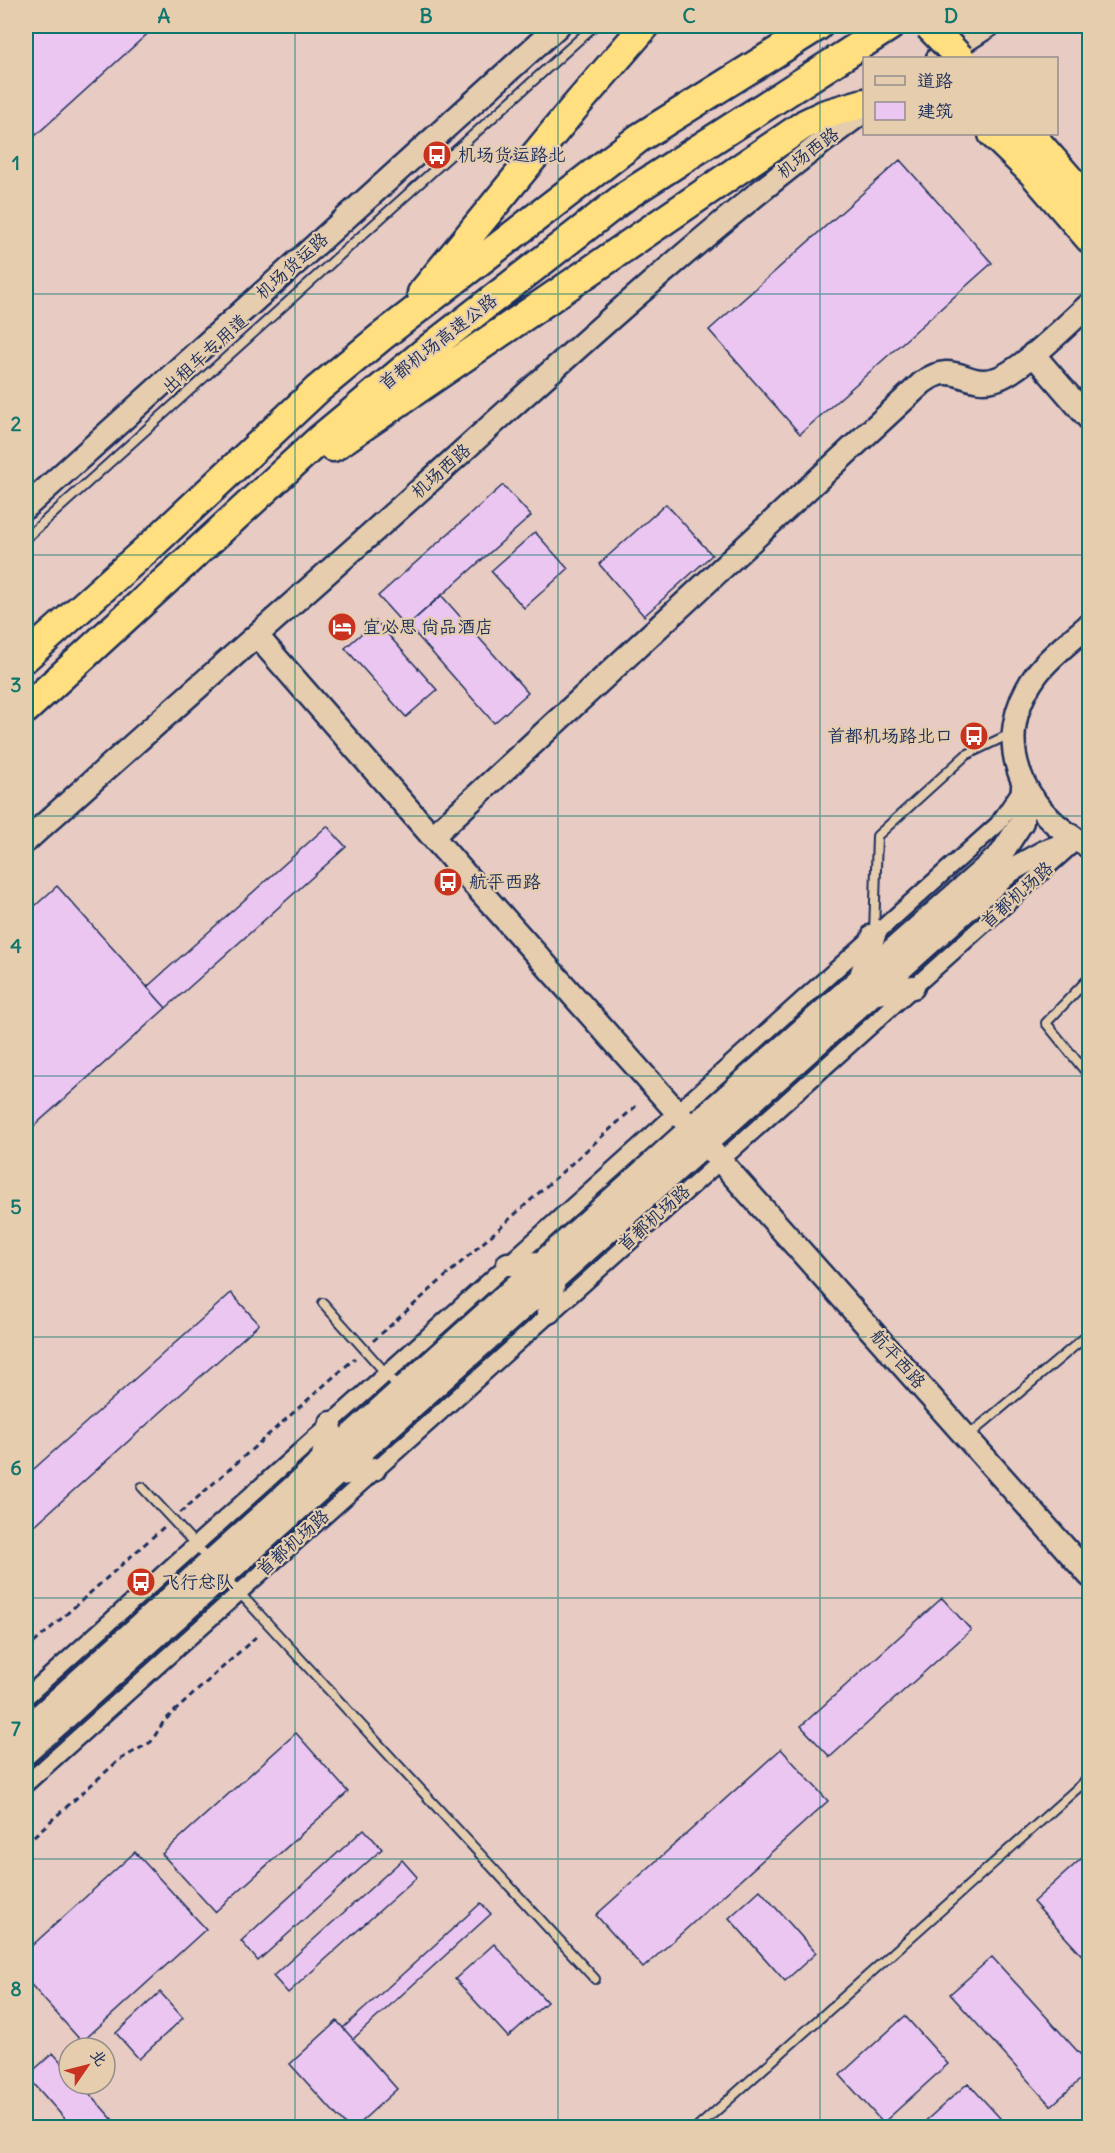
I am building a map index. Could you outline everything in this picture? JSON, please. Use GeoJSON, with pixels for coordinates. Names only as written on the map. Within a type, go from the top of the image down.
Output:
{"type":"FeatureCollection","features":[{"type":"Feature","properties":{"kind":"highway"},"geometry":{"type":"LineString","coordinates":[[398,324],[543,145],[645,26]]}},
{"type":"Feature","properties":{"kind":"highway","name":"首都机场高速公路"},"geometry":{"type":"LineString","coordinates":[[26,657],[156,541],[318,389],[398,324],[639,138],[818,26]]}},
{"type":"Feature","properties":{"kind":"highway","name":"首都机场高速公路"},"geometry":{"type":"LineString","coordinates":[[26,709],[355,408],[627,195],[890,26]]}},
{"type":"Feature","properties":{"kind":"highway"},"geometry":{"type":"LineString","coordinates":[[929,26],[959,57]]}},
{"type":"Feature","properties":{"kind":"highway"},"geometry":{"type":"LineString","coordinates":[[263,493],[806,123],[826,114],[863,103]]}},
{"type":"Feature","properties":{"kind":"highway"},"geometry":{"type":"LineString","coordinates":[[994,135],[1089,203]]}},
{"type":"Feature","properties":{"kind":"highway"},"geometry":{"type":"LineString","coordinates":[[1031,135],[1089,239]]}},
{"type":"Feature","properties":{"kind":"street","name":"机场货运路"},"geometry":{"type":"LineString","coordinates":[[26,507],[558,26]]}},
{"type":"Feature","properties":{"kind":"street"},"geometry":{"type":"LineString","coordinates":[[940,57],[988,26]]}},
{"type":"Feature","properties":{"kind":"street","name":"机场西路"},"geometry":{"type":"LineString","coordinates":[[26,841],[258,636],[653,279],[770,182],[863,112]]}},
{"type":"Feature","properties":{"kind":"street"},"geometry":{"type":"LineString","coordinates":[[433,836],[922,383],[938,372],[977,380],[995,380],[1033,354],[1089,304]]}},
{"type":"Feature","properties":{"kind":"street"},"geometry":{"type":"LineString","coordinates":[[1033,354],[1089,420]]}},
{"type":"Feature","properties":{"kind":"street"},"geometry":{"type":"LineString","coordinates":[[1083,844],[1058,827],[1023,786],[1015,760],[1014,733],[1021,702],[1036,675],[1089,624]]}},
{"type":"Feature","properties":{"kind":"street","name":"航平西路"},"geometry":{"type":"LineString","coordinates":[[258,636],[1089,1576]]}},
{"type":"Feature","properties":{"kind":"street","name":"首都机场路"},"geometry":{"type":"LineString","coordinates":[[26,1784],[549,1312],[699,1135],[874,935],[998,824],[1023,786]]}},
{"type":"Feature","properties":{"kind":"street","name":"首都机场路"},"geometry":{"type":"LineString","coordinates":[[26,1753],[209,1560],[331,1423],[400,1389],[547,1271],[866,986],[1001,854],[1022,822],[1023,786]]}},
{"type":"Feature","properties":{"kind":"street","name":"首都机场路"},"geometry":{"type":"LineString","coordinates":[[866,986],[1011,870],[1044,852],[1083,844]]}},
{"type":"Feature","properties":{"kind":"street","name":"首都机场路"},"geometry":{"type":"LineString","coordinates":[[26,1697],[328,1468],[508,1264],[913,987],[1083,844]]}},
{"type":"Feature","properties":{"kind":"street"},"geometry":{"type":"LineString","coordinates":[[874,935],[866,986],[913,987]]}},
{"type":"Feature","properties":{"kind":"street"},"geometry":{"type":"LineString","coordinates":[[508,1264],[547,1271],[549,1312]]}},
{"type":"Feature","properties":{"kind":"street"},"geometry":{"type":"LineString","coordinates":[[331,1423],[328,1468],[374,1469]]}},
{"type":"Feature","properties":{"kind":"street","name":"首都机场路"},"geometry":{"type":"LineString","coordinates":[[26,1728],[209,1560]]}},
{"type":"Feature","properties":{"kind":"lane","name":"出租车专用道"},"geometry":{"type":"LineString","coordinates":[[26,538],[594,26]]}},
{"type":"Feature","properties":{"kind":"lane"},"geometry":{"type":"LineString","coordinates":[[874,935],[878,836],[966,755],[1014,733]]}},
{"type":"Feature","properties":{"kind":"lane"},"geometry":{"type":"LineString","coordinates":[[1089,977],[1046,1023],[1089,1077]]}},
{"type":"Feature","properties":{"kind":"lane"},"geometry":{"type":"LineString","coordinates":[[323,1303],[400,1389]]}},
{"type":"Feature","properties":{"kind":"lane"},"geometry":{"type":"LineString","coordinates":[[967,1437],[1089,1334]]}},
{"type":"Feature","properties":{"kind":"lane"},"geometry":{"type":"LineString","coordinates":[[142,1487],[595,1978]]}},
{"type":"Feature","properties":{"kind":"lane"},"geometry":{"type":"LineString","coordinates":[[697,2127],[1089,1777]]}},
{"type":"Feature","properties":{"kind":"path"},"geometry":{"type":"LineString","coordinates":[[26,1650],[636,1106]]}},
{"type":"Feature","properties":{"kind":"path"},"geometry":{"type":"LineString","coordinates":[[26,1843],[119,1760],[151,1742],[164,1722],[258,1635]]}},
{"type":"Feature","properties":{"kind":"building"},"geometry":{"type":"Polygon","coordinates":[[[26,26],[156,26],[26,144],[26,26]]]}},
{"type":"Feature","properties":{"kind":"building"},"geometry":{"type":"Polygon","coordinates":[[[900,160],[992,263],[800,434],[709,330],[900,160]]]}},
{"type":"Feature","properties":{"kind":"building"},"geometry":{"type":"Polygon","coordinates":[[[503,485],[531,516],[406,627],[378,596],[503,485]]]}},
{"type":"Feature","properties":{"kind":"building"},"geometry":{"type":"Polygon","coordinates":[[[666,504],[712,555],[644,616],[599,564],[666,504]]]}},
{"type":"Feature","properties":{"kind":"building"},"geometry":{"type":"Polygon","coordinates":[[[535,532],[568,569],[524,608],[491,571],[535,532]]]}},
{"type":"Feature","properties":{"kind":"building"},"geometry":{"type":"Polygon","coordinates":[[[441,595],[528,693],[494,723],[408,625],[441,595]]]}},
{"type":"Feature","properties":{"kind":"building"},"geometry":{"type":"Polygon","coordinates":[[[376,621],[437,690],[406,717],[345,648],[376,621]]]}},
{"type":"Feature","properties":{"kind":"building"},"geometry":{"type":"Polygon","coordinates":[[[327,826],[346,847],[166,1008],[147,987],[327,826]]]}},
{"type":"Feature","properties":{"kind":"building"},"geometry":{"type":"Polygon","coordinates":[[[57,886],[166,1008],[26,1133],[26,914],[57,886]]]}},
{"type":"Feature","properties":{"kind":"building"},"geometry":{"type":"Polygon","coordinates":[[[231,1293],[259,1324],[26,1533],[26,1476],[231,1293]]]}},
{"type":"Feature","properties":{"kind":"building"},"geometry":{"type":"Polygon","coordinates":[[[942,1598],[971,1630],[830,1757],[801,1726],[942,1598]]]}},
{"type":"Feature","properties":{"kind":"building"},"geometry":{"type":"Polygon","coordinates":[[[296,1733],[348,1792],[215,1912],[162,1854],[296,1733]]]}},
{"type":"Feature","properties":{"kind":"building"},"geometry":{"type":"Polygon","coordinates":[[[781,1749],[828,1801],[643,1968],[596,1915],[781,1749]]]}},
{"type":"Feature","properties":{"kind":"building"},"geometry":{"type":"Polygon","coordinates":[[[364,1829],[382,1849],[258,1961],[241,1941],[364,1829]]]}},
{"type":"Feature","properties":{"kind":"building"},"geometry":{"type":"Polygon","coordinates":[[[1090,1851],[1090,1964],[1033,1902],[1090,1851]]]}},
{"type":"Feature","properties":{"kind":"building"},"geometry":{"type":"Polygon","coordinates":[[[135,1852],[206,1929],[89,2036],[77,2036],[26,1979],[26,1951],[135,1852]]]}},
{"type":"Feature","properties":{"kind":"building"},"geometry":{"type":"Polygon","coordinates":[[[402,1860],[417,1877],[288,1993],[273,1976],[402,1860]]]}},
{"type":"Feature","properties":{"kind":"building"},"geometry":{"type":"Polygon","coordinates":[[[760,1890],[816,1953],[785,1981],[729,1918],[760,1890]]]}},
{"type":"Feature","properties":{"kind":"building"},"geometry":{"type":"Polygon","coordinates":[[[481,1903],[491,1914],[353,2039],[343,2028],[481,1903]]]}},
{"type":"Feature","properties":{"kind":"building"},"geometry":{"type":"Polygon","coordinates":[[[494,1944],[547,2002],[508,2037],[455,1979],[494,1944]]]}},
{"type":"Feature","properties":{"kind":"building"},"geometry":{"type":"Polygon","coordinates":[[[992,1957],[1090,2065],[1090,2071],[1051,2106],[950,1994],[992,1957]]]}},
{"type":"Feature","properties":{"kind":"building"},"geometry":{"type":"Polygon","coordinates":[[[160,1992],[183,2018],[139,2059],[116,2033],[160,1992]]]}},
{"type":"Feature","properties":{"kind":"building"},"geometry":{"type":"Polygon","coordinates":[[[905,2016],[948,2064],[883,2123],[840,2075],[905,2016]]]}},
{"type":"Feature","properties":{"kind":"building"},"geometry":{"type":"Polygon","coordinates":[[[337,2021],[397,2089],[354,2128],[348,2128],[290,2064],[337,2021]]]}},
{"type":"Feature","properties":{"kind":"building"},"geometry":{"type":"Polygon","coordinates":[[[53,2053],[57,2058],[57,2096],[92,2096],[120,2128],[73,2128],[27,2076],[53,2053]]]}},
{"type":"Feature","properties":{"kind":"building"},"geometry":{"type":"Polygon","coordinates":[[[968,2083],[1009,2128],[924,2128],[921,2125],[968,2083]]]}},
{"type":"Feature","properties":{"kind":"place","name":"机场货运路北"},"geometry":{"type":"Point","coordinates":[437,155]}},
{"type":"Feature","properties":{"kind":"place","name":"宜必思 尚品酒店"},"geometry":{"type":"Point","coordinates":[342,627]}},
{"type":"Feature","properties":{"kind":"place","name":"首都机场路北口"},"geometry":{"type":"Point","coordinates":[974,736]}},
{"type":"Feature","properties":{"kind":"place","name":"航平西路"},"geometry":{"type":"Point","coordinates":[448,882]}},
{"type":"Feature","properties":{"kind":"place","name":"飞行总队"},"geometry":{"type":"Point","coordinates":[141,1582]}}]}
